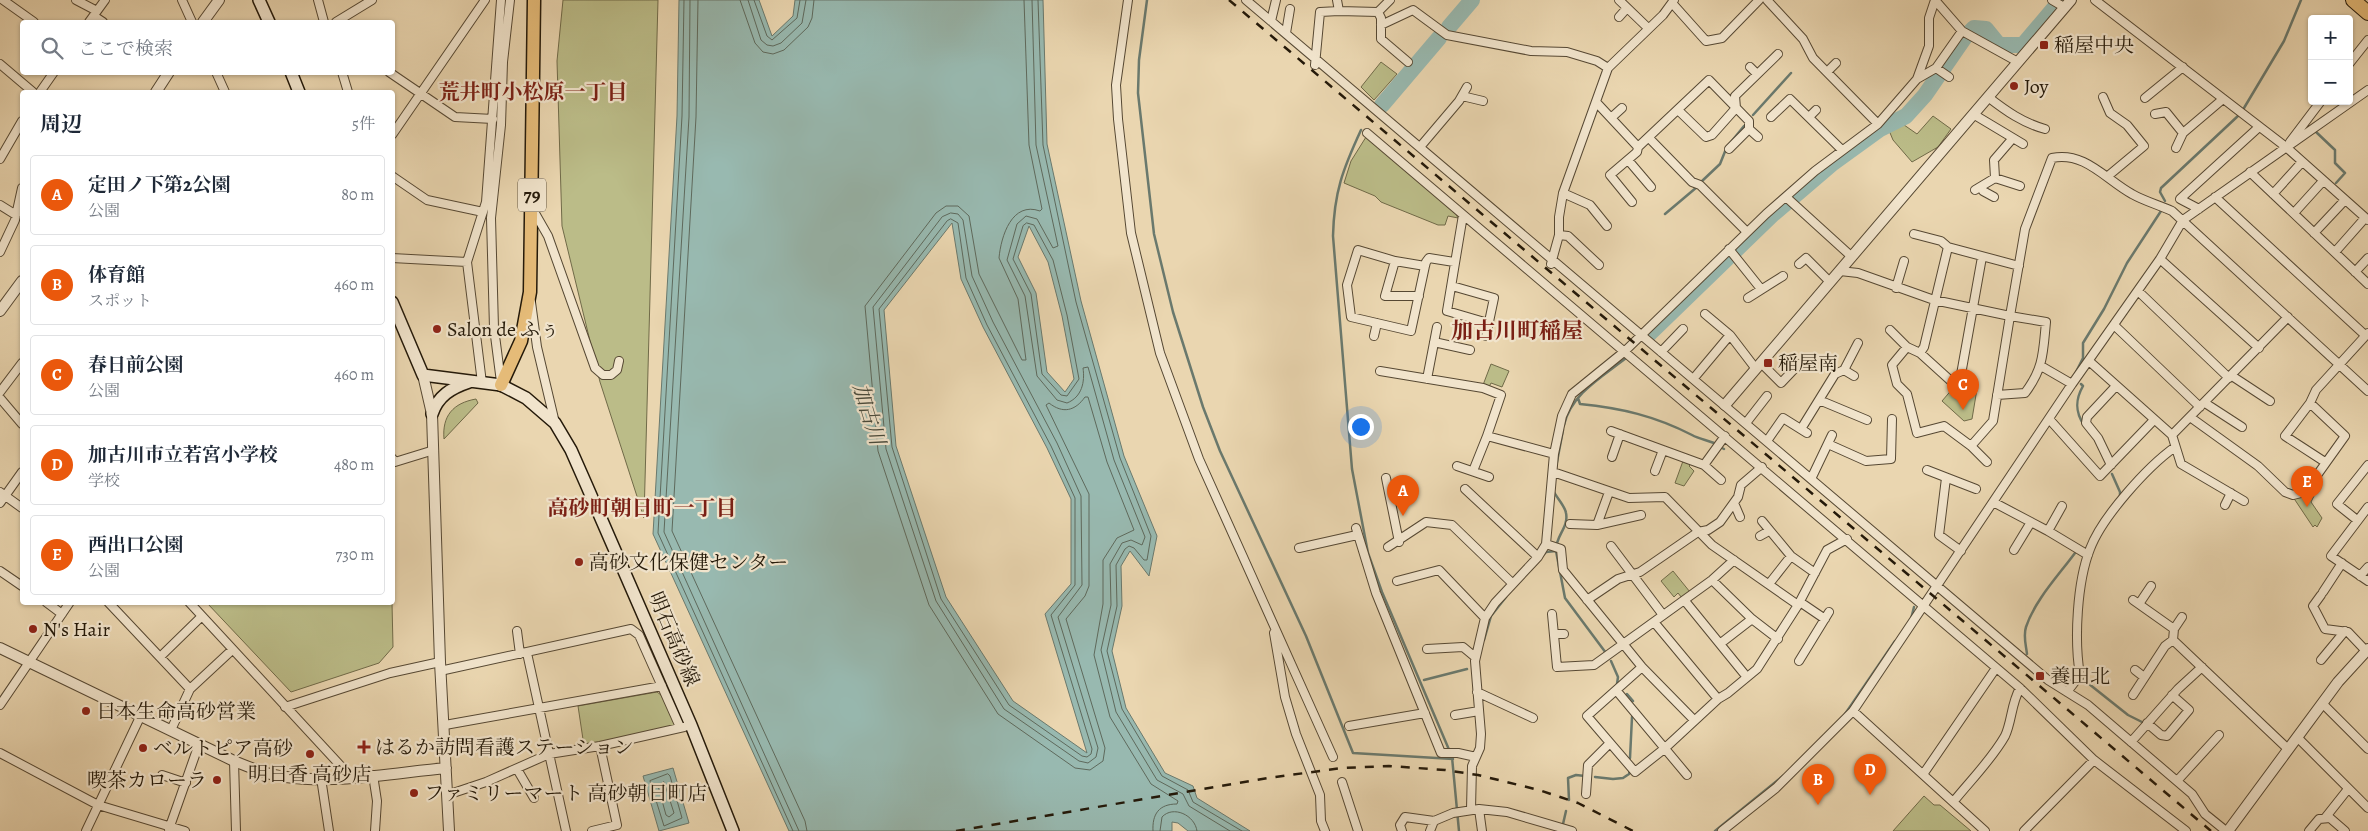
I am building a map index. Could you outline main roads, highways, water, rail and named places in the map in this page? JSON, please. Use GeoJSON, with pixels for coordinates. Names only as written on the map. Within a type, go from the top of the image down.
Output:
{"type":"FeatureCollection","features":[{"type":"Feature","properties":{"kind":"highway"},"geometry":{"type":"LineString","coordinates":[[2354,0],[2368,12]]}},
{"type":"Feature","properties":{"kind":"main road"},"geometry":{"type":"LineString","coordinates":[[259,0],[268,20]]}},
{"type":"Feature","properties":{"kind":"main road","name":"79"},"geometry":{"type":"LineString","coordinates":[[501,385],[521,340],[530,292],[534,0]]}},
{"type":"Feature","properties":{"kind":"main road"},"geometry":{"type":"LineString","coordinates":[[291,75],[298,90]]}},
{"type":"Feature","properties":{"kind":"main road","name":"明石高砂線"},"geometry":{"type":"LineString","coordinates":[[395,309],[423,375],[501,385],[526,398],[555,423],[572,450],[686,726],[733,831]]}},
{"type":"Feature","properties":{"kind":"main road"},"geometry":{"type":"LineString","coordinates":[[432,414],[438,400],[450,389],[476,382]]}},
{"type":"Feature","properties":{"kind":"water","name":"加古川"},"geometry":{"type":"Polygon","coordinates":[[[679,0],[759,0],[772,36],[793,16],[795,0],[1043,0],[1047,144],[1081,301],[1124,456],[1157,536],[1149,576],[1130,551],[1121,566],[1122,606],[1112,651],[1126,708],[1165,773],[1193,786],[1197,798],[1250,831],[1188,831],[1178,823],[1172,822],[1172,831],[789,831],[653,534],[677,116],[679,0]],[[952,223],[884,310],[896,446],[946,597],[1013,701],[1087,753],[1045,614],[1071,584],[1071,499],[1047,448],[983,327],[961,279],[952,223]],[[1029,226],[1018,257],[1036,293],[1047,372],[1065,392],[1074,379],[1062,316],[1048,262],[1029,226]]]}},
{"type":"Feature","properties":{"kind":"water"},"geometry":{"type":"Polygon","coordinates":[[[673,768],[689,823],[659,831],[643,776],[673,768]]]}},
{"type":"Feature","properties":{"kind":"waterway"},"geometry":{"type":"LineString","coordinates":[[1147,0],[1139,60],[1138,93],[1154,234],[1173,312],[1203,407],[1220,451],[1306,636],[1353,753],[1453,759]]}},
{"type":"Feature","properties":{"kind":"waterway"},"geometry":{"type":"LineString","coordinates":[[1449,27],[1472,0]]}},
{"type":"Feature","properties":{"kind":"waterway"},"geometry":{"type":"LineString","coordinates":[[1648,335],[1772,215],[1833,163],[1880,129],[1906,116],[1925,95],[1965,37],[1974,28],[1986,29],[1999,45],[2023,45],[2061,0]]}},
{"type":"Feature","properties":{"kind":"waterway"},"geometry":{"type":"LineString","coordinates":[[2244,108],[2284,41],[2301,0]]}},
{"type":"Feature","properties":{"kind":"waterway"},"geometry":{"type":"LineString","coordinates":[[1382,105],[1439,38]]}},
{"type":"Feature","properties":{"kind":"waterway"},"geometry":{"type":"LineString","coordinates":[[1753,115],[1791,73]]}},
{"type":"Feature","properties":{"kind":"waterway"},"geometry":{"type":"LineString","coordinates":[[2165,201],[2160,192],[2161,188],[2239,115]]}},
{"type":"Feature","properties":{"kind":"waterway"},"geometry":{"type":"LineString","coordinates":[[1731,142],[1744,126]]}},
{"type":"Feature","properties":{"kind":"waterway"},"geometry":{"type":"LineString","coordinates":[[1361,130],[1341,181],[1335,206],[1333,236],[1352,469],[1368,553],[1382,592],[1450,752]]}},
{"type":"Feature","properties":{"kind":"waterway"},"geometry":{"type":"LineString","coordinates":[[2315,131],[2335,150],[2335,163],[2345,173],[2336,183]]}},
{"type":"Feature","properties":{"kind":"waterway"},"geometry":{"type":"LineString","coordinates":[[1701,182],[1720,164],[1726,149]]}},
{"type":"Feature","properties":{"kind":"waterway"},"geometry":{"type":"LineString","coordinates":[[1665,214],[1697,187]]}},
{"type":"Feature","properties":{"kind":"waterway"},"geometry":{"type":"LineString","coordinates":[[2073,378],[2083,358],[2083,343],[2104,309],[2127,263],[2161,211]]}},
{"type":"Feature","properties":{"kind":"waterway"},"geometry":{"type":"LineString","coordinates":[[1564,425],[1573,404],[1580,395],[1626,358]]}},
{"type":"Feature","properties":{"kind":"waterway"},"geometry":{"type":"LineString","coordinates":[[2081,384],[2083,386],[2077,406],[2084,425]]}},
{"type":"Feature","properties":{"kind":"waterway"},"geometry":{"type":"LineString","coordinates":[[1578,398],[1580,404],[1638,414],[1714,443]]}},
{"type":"Feature","properties":{"kind":"waterway"},"geometry":{"type":"LineString","coordinates":[[1556,467],[1563,430]]}},
{"type":"Feature","properties":{"kind":"waterway"},"geometry":{"type":"LineString","coordinates":[[2112,474],[2120,492],[2120,498]]}},
{"type":"Feature","properties":{"kind":"waterway"},"geometry":{"type":"LineString","coordinates":[[1543,555],[1546,552],[1556,551],[1556,546],[1566,523],[1565,510],[1554,492]]}},
{"type":"Feature","properties":{"kind":"waterway"},"geometry":{"type":"LineString","coordinates":[[1556,551],[1565,598],[1606,653]]}},
{"type":"Feature","properties":{"kind":"waterway"},"geometry":{"type":"LineString","coordinates":[[2027,654],[2025,634],[2030,617],[2048,588],[2075,553]]}},
{"type":"Feature","properties":{"kind":"waterway"},"geometry":{"type":"LineString","coordinates":[[1484,640],[1491,616],[1506,597]]}},
{"type":"Feature","properties":{"kind":"waterway"},"geometry":{"type":"LineString","coordinates":[[1911,619],[1914,607]]}},
{"type":"Feature","properties":{"kind":"waterway"},"geometry":{"type":"LineString","coordinates":[[1843,717],[1895,641]]}},
{"type":"Feature","properties":{"kind":"waterway"},"geometry":{"type":"LineString","coordinates":[[1611,661],[1618,677],[1617,684]]}},
{"type":"Feature","properties":{"kind":"waterway"},"geometry":{"type":"LineString","coordinates":[[1424,680],[1467,669]]}},
{"type":"Feature","properties":{"kind":"waterway"},"geometry":{"type":"LineString","coordinates":[[2084,680],[2128,715],[2142,722]]}},
{"type":"Feature","properties":{"kind":"waterway"},"geometry":{"type":"LineString","coordinates":[[1627,694],[1633,701]]}},
{"type":"Feature","properties":{"kind":"waterway"},"geometry":{"type":"LineString","coordinates":[[1630,758],[1632,717]]}},
{"type":"Feature","properties":{"kind":"waterway"},"geometry":{"type":"LineString","coordinates":[[1452,757],[1459,831]]}},
{"type":"Feature","properties":{"kind":"waterway"},"geometry":{"type":"LineString","coordinates":[[1595,777],[1623,778],[1629,774],[1630,770]]}},
{"type":"Feature","properties":{"kind":"waterway"},"geometry":{"type":"LineString","coordinates":[[1569,800],[1568,778],[1576,775],[1585,776]]}},
{"type":"Feature","properties":{"kind":"waterway"},"geometry":{"type":"LineString","coordinates":[[1715,831],[1784,775]]}},
{"type":"Feature","properties":{"kind":"waterway"},"geometry":{"type":"LineString","coordinates":[[1563,824],[1566,811]]}},
{"type":"Feature","properties":{"kind":"railway"},"geometry":{"type":"LineString","coordinates":[[1229,0],[2211,831]]}},
{"type":"Feature","properties":{"kind":"railway"},"geometry":{"type":"LineString","coordinates":[[956,831],[1268,778],[1342,768],[1389,766],[1445,770],[1478,775],[1539,790],[1578,803],[1633,831]]}},
{"type":"Feature","properties":{"kind":"place","name":"稲屋中央"},"geometry":{"type":"Point","coordinates":[2044,45]}},
{"type":"Feature","properties":{"kind":"place","name":"Joy"},"geometry":{"type":"Point","coordinates":[2014,86]}},
{"type":"Feature","properties":{"kind":"place","name":"Salon de ふぅ"},"geometry":{"type":"Point","coordinates":[437,329]}},
{"type":"Feature","properties":{"kind":"place","name":"稲屋南"},"geometry":{"type":"Point","coordinates":[1768,363]}},
{"type":"Feature","properties":{"kind":"place","name":"春日前公園"},"geometry":{"type":"Point","coordinates":[1963,410]}},
{"type":"Feature","properties":{"kind":"place","name":"西出口公園"},"geometry":{"type":"Point","coordinates":[2307,507]}},
{"type":"Feature","properties":{"kind":"place","name":"定田ノ下第2公園"},"geometry":{"type":"Point","coordinates":[1403,516]}},
{"type":"Feature","properties":{"kind":"place","name":"高砂文化保健センター"},"geometry":{"type":"Point","coordinates":[579,562]}},
{"type":"Feature","properties":{"kind":"place","name":"N's Hair"},"geometry":{"type":"Point","coordinates":[33,629]}},
{"type":"Feature","properties":{"kind":"place","name":"養田北"},"geometry":{"type":"Point","coordinates":[2040,676]}},
{"type":"Feature","properties":{"kind":"place","name":"日本生命高砂営業"},"geometry":{"type":"Point","coordinates":[86,711]}},
{"type":"Feature","properties":{"kind":"place","name":"はるか訪問看護ステーション"},"geometry":{"type":"Point","coordinates":[364,747]}},
{"type":"Feature","properties":{"kind":"place","name":"ベルトピア高砂"},"geometry":{"type":"Point","coordinates":[143,748]}},
{"type":"Feature","properties":{"kind":"place","name":"明日香 高砂店"},"geometry":{"type":"Point","coordinates":[310,754]}},
{"type":"Feature","properties":{"kind":"place","name":"喫茶カローラ"},"geometry":{"type":"Point","coordinates":[217,780]}},
{"type":"Feature","properties":{"kind":"place","name":"ファミリーマート 高砂朝日町店"},"geometry":{"type":"Point","coordinates":[414,793]}},
{"type":"Feature","properties":{"kind":"place","name":"加古川市立若宮小学校"},"geometry":{"type":"Point","coordinates":[1870,795]}},
{"type":"Feature","properties":{"kind":"place","name":"体育館"},"geometry":{"type":"Point","coordinates":[1818,805]}},
{"type":"Feature","properties":{"kind":"district","name":"荒井町小松原一丁目"},"geometry":{"type":"Point","coordinates":[533,92]}},
{"type":"Feature","properties":{"kind":"district","name":"加古川町稲屋"},"geometry":{"type":"Point","coordinates":[1517,331]}},
{"type":"Feature","properties":{"kind":"district","name":"高砂町朝日町一丁目"},"geometry":{"type":"Point","coordinates":[642,508]}}]}
